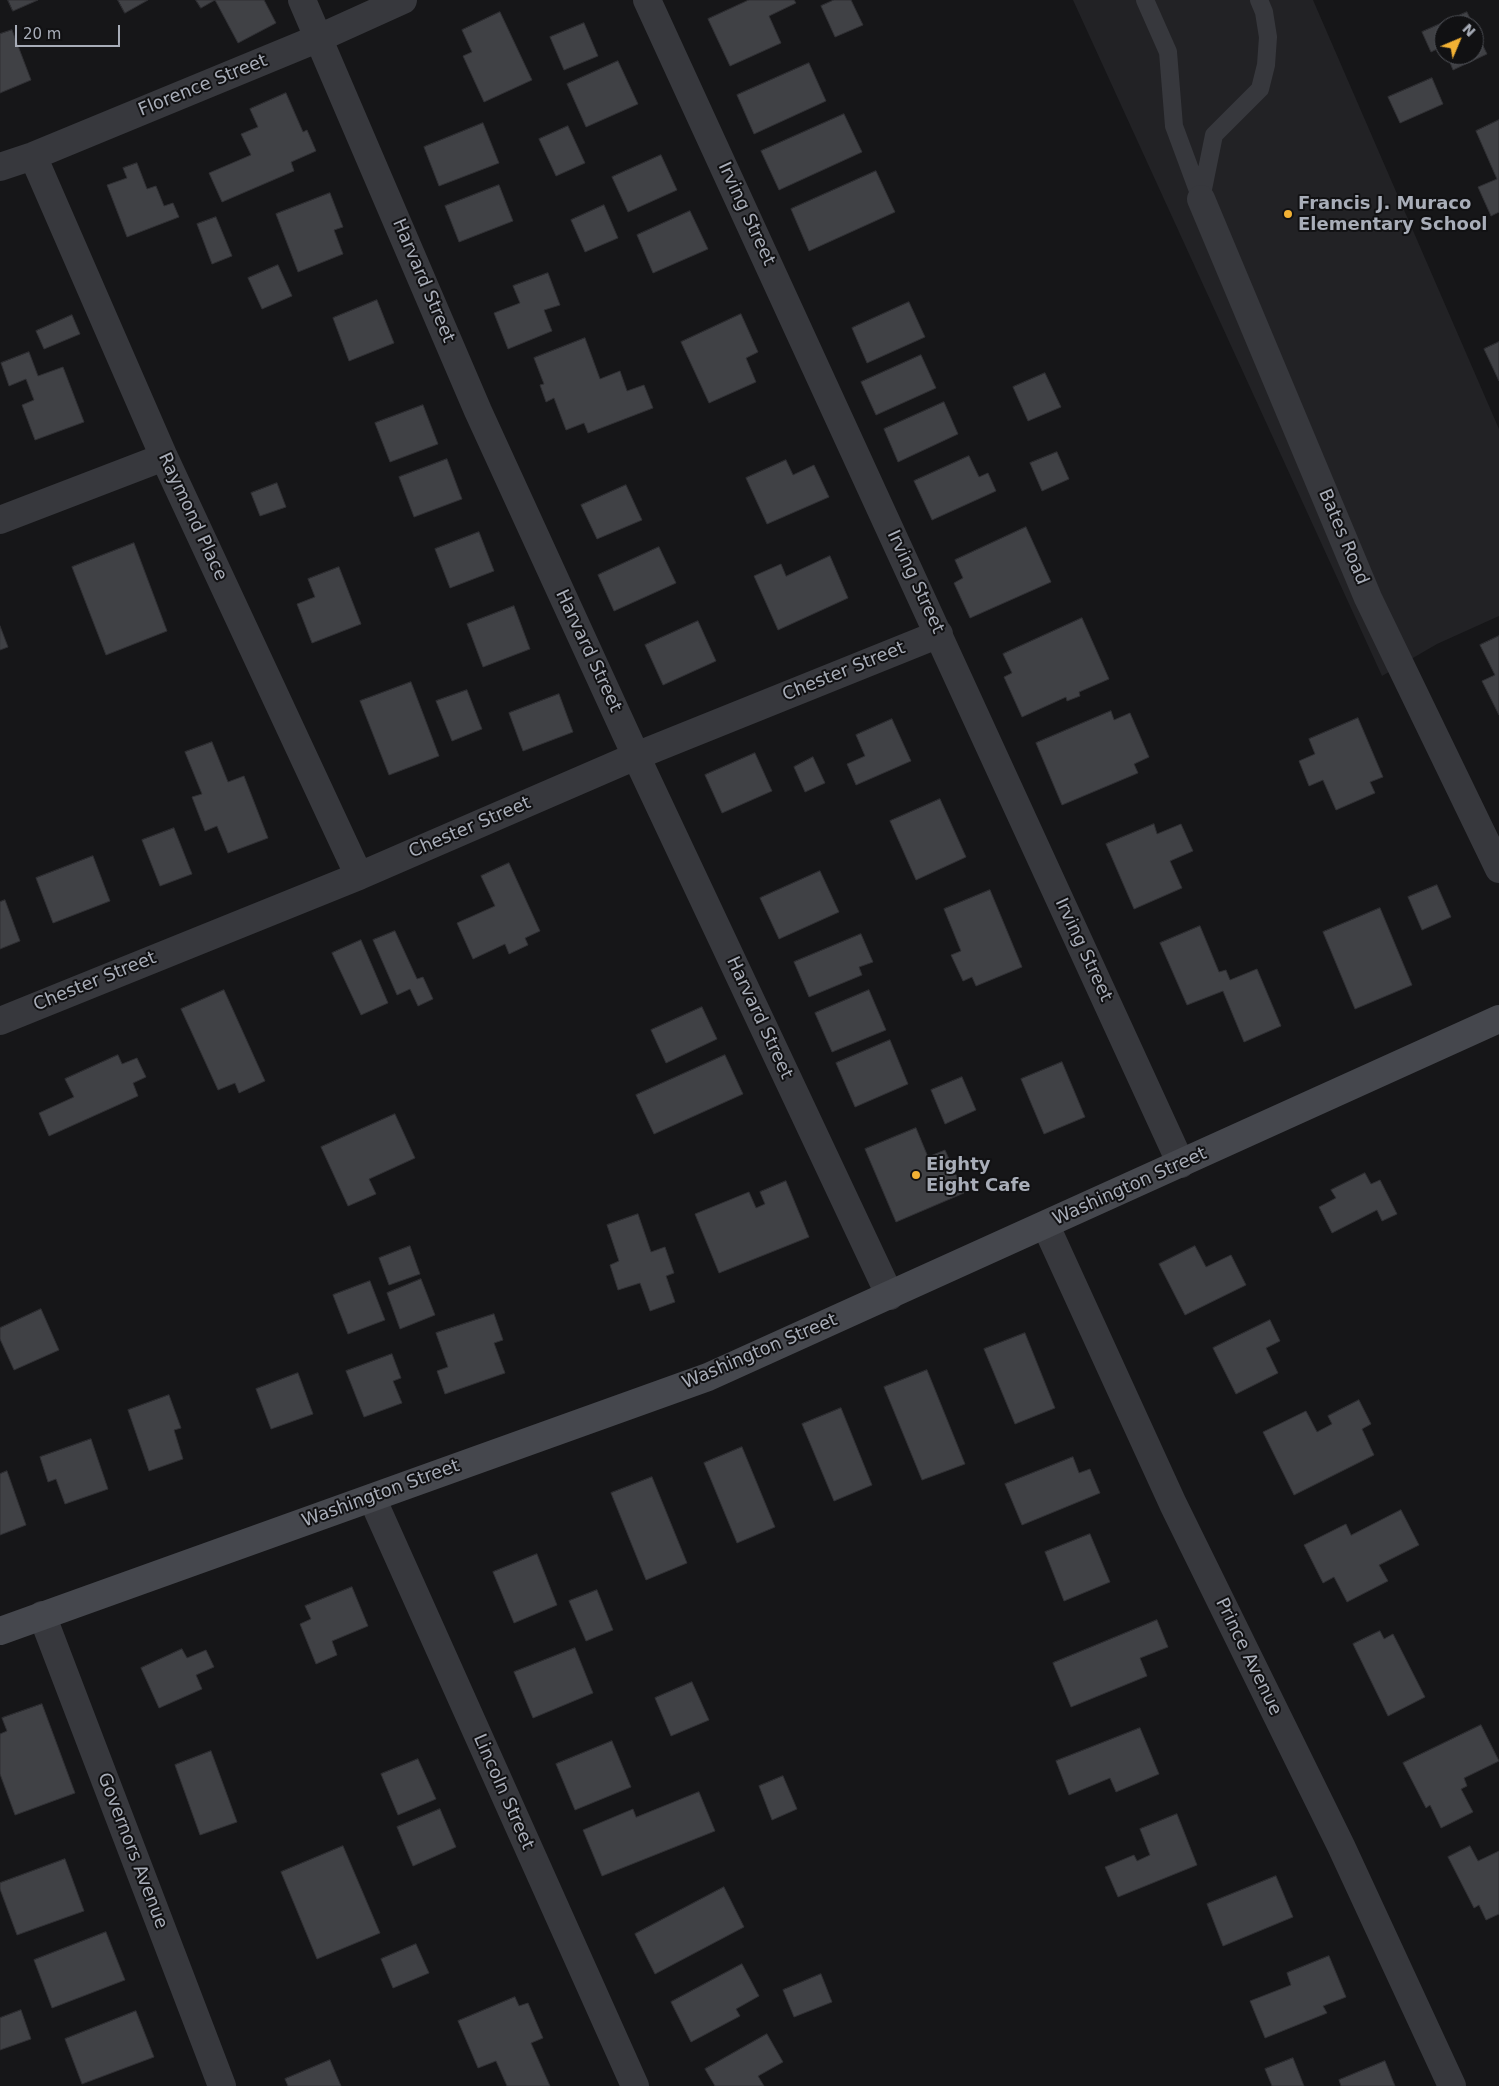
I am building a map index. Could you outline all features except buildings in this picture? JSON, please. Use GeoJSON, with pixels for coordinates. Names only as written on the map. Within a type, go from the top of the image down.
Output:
{"type":"FeatureCollection","features":[{"type":"Feature","properties":{"kind":"main road","name":"Washington Street"},"geometry":{"type":"LineString","coordinates":[[0,1631],[708,1377],[1499,1020]]}},
{"type":"Feature","properties":{"kind":"street","name":"Harvard Street"},"geometry":{"type":"LineString","coordinates":[[302,0],[478,411],[636,756],[890,1296]]}},
{"type":"Feature","properties":{"kind":"street","name":"Florence Street"},"geometry":{"type":"LineString","coordinates":[[0,167],[33,156],[319,38],[403,0]]}},
{"type":"Feature","properties":{"kind":"street","name":"Irving Street"},"geometry":{"type":"LineString","coordinates":[[647,0],[1181,1164]]}},
{"type":"Feature","properties":{"kind":"street","name":"Raymond Place"},"geometry":{"type":"LineString","coordinates":[[33,156],[164,457],[359,876]]}},
{"type":"Feature","properties":{"kind":"street","name":"Bates Road"},"geometry":{"type":"LineString","coordinates":[[1200,199],[1368,598],[1499,869]]}},
{"type":"Feature","properties":{"kind":"street"},"geometry":{"type":"LineString","coordinates":[[0,520],[164,457]]}},
{"type":"Feature","properties":{"kind":"street","name":"Chester Street"},"geometry":{"type":"LineString","coordinates":[[0,1021],[359,876],[636,756],[939,634]]}},
{"type":"Feature","properties":{"kind":"street","name":"Prince Avenue"},"geometry":{"type":"LineString","coordinates":[[1046,1226],[1173,1504],[1341,1846],[1452,2086]]}},
{"type":"Feature","properties":{"kind":"street","name":"Lincoln Street"},"geometry":{"type":"LineString","coordinates":[[372,1498],[635,2086]]}},
{"type":"Feature","properties":{"kind":"street","name":"Governors Avenue"},"geometry":{"type":"LineString","coordinates":[[42,1615],[222,2086]]}},
{"type":"Feature","properties":{"kind":"lane"},"geometry":{"type":"LineString","coordinates":[[1145,0],[1168,52],[1174,126],[1200,199]]}},
{"type":"Feature","properties":{"kind":"lane"},"geometry":{"type":"LineString","coordinates":[[1200,199],[1214,135],[1260,89],[1266,65],[1268,37],[1264,12],[1259,0]]}},
{"type":"Feature","properties":{"kind":"shaded area","name":"Francis J. Muraco Elementary School"},"geometry":{"type":"Polygon","coordinates":[[[1073,0],[1313,0],[1499,429],[1499,616],[1437,644],[1382,676],[1073,0]]]}},
{"type":"Feature","properties":{"kind":"place","name":"Francis J. Muraco Elementary School"},"geometry":{"type":"Point","coordinates":[1288,214]}},
{"type":"Feature","properties":{"kind":"place","name":"Eighty Eight Cafe"},"geometry":{"type":"Point","coordinates":[916,1175]}}]}
